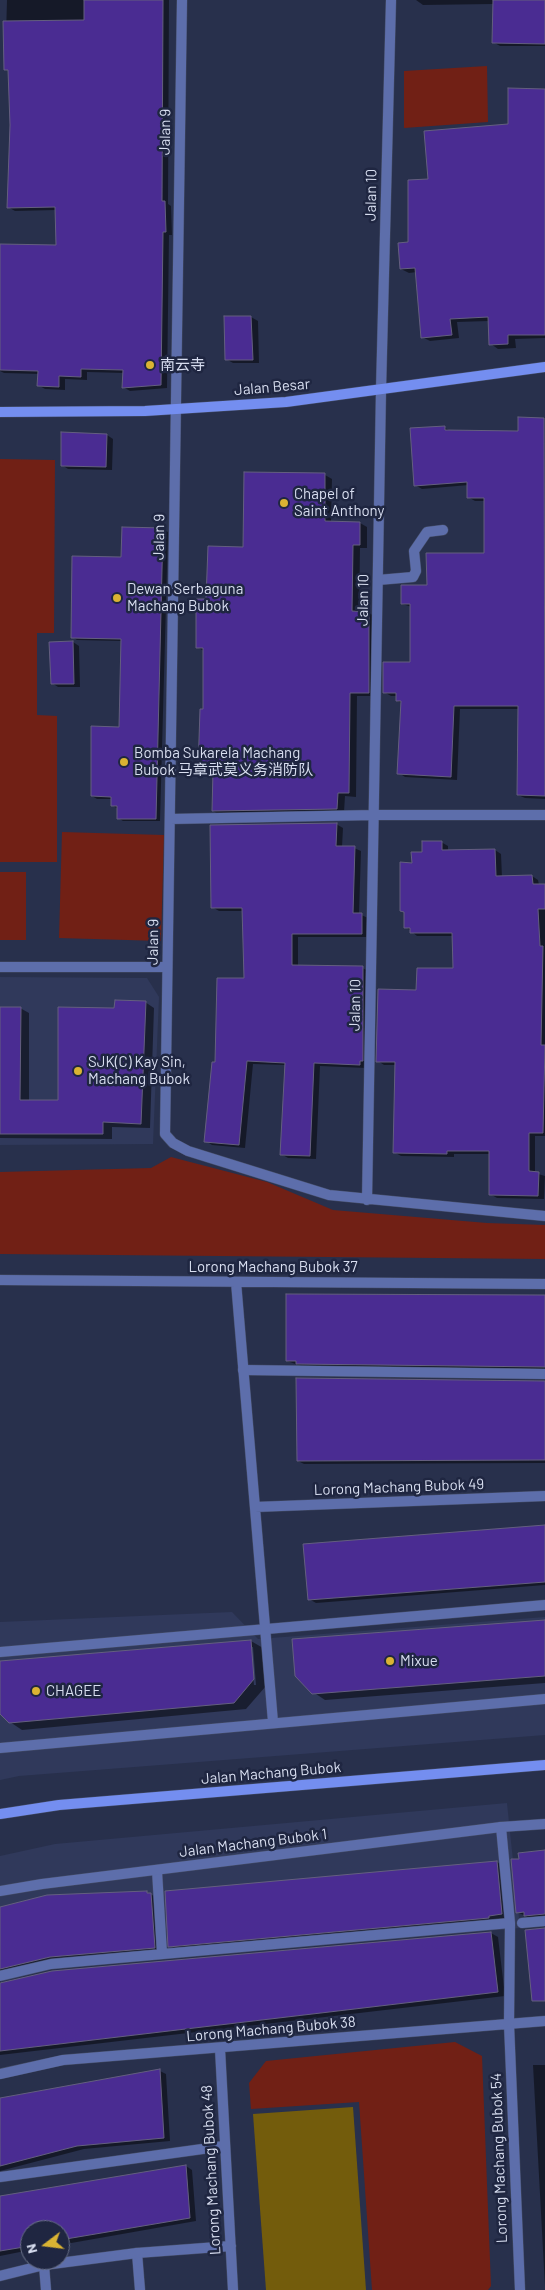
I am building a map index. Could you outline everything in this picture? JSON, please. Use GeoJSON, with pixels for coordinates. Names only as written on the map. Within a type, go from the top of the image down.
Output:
{"type":"FeatureCollection","features":[{"type":"Feature","properties":{"kind":"main road","name":"Jalan Besar"},"geometry":{"type":"LineString","coordinates":[[0,412],[176,410],[286,402],[545,367]]}},
{"type":"Feature","properties":{"kind":"main road","name":"Jalan Machang Bubok"},"geometry":{"type":"LineString","coordinates":[[0,1814],[59,1805],[545,1765]]}},
{"type":"Feature","properties":{"kind":"street","name":"Jalan 9"},"geometry":{"type":"LineString","coordinates":[[182,0],[165,1134],[173,1143],[188,1151],[329,1195],[367,1200]]}},
{"type":"Feature","properties":{"kind":"street","name":"Jalan 10"},"geometry":{"type":"LineString","coordinates":[[367,1200],[381,390],[391,0]]}},
{"type":"Feature","properties":{"kind":"street"},"geometry":{"type":"LineString","coordinates":[[378,580],[413,577],[416,571],[414,551],[427,532],[442,530]]}},
{"type":"Feature","properties":{"kind":"street"},"geometry":{"type":"LineString","coordinates":[[170,819],[374,815],[545,815]]}},
{"type":"Feature","properties":{"kind":"street"},"geometry":{"type":"LineString","coordinates":[[0,967],[167,967]]}},
{"type":"Feature","properties":{"kind":"street"},"geometry":{"type":"LineString","coordinates":[[367,1200],[545,1216]]}},
{"type":"Feature","properties":{"kind":"street","name":"Lorong Machang Bubok 37"},"geometry":{"type":"LineString","coordinates":[[0,1280],[545,1284]]}},
{"type":"Feature","properties":{"kind":"street"},"geometry":{"type":"LineString","coordinates":[[236,1282],[273,1722]]}},
{"type":"Feature","properties":{"kind":"street"},"geometry":{"type":"LineString","coordinates":[[243,1370],[545,1374]]}},
{"type":"Feature","properties":{"kind":"street","name":"Lorong Machang Bubok 49"},"geometry":{"type":"LineString","coordinates":[[255,1508],[545,1496]]}},
{"type":"Feature","properties":{"kind":"street"},"geometry":{"type":"LineString","coordinates":[[0,1652],[545,1606]]}},
{"type":"Feature","properties":{"kind":"street"},"geometry":{"type":"LineString","coordinates":[[0,1748],[545,1699]]}},
{"type":"Feature","properties":{"kind":"street","name":"Jalan Machang Bubok 1"},"geometry":{"type":"LineString","coordinates":[[0,1891],[42,1884],[505,1826],[545,1824]]}},
{"type":"Feature","properties":{"kind":"street","name":"Lorong Machang Bubok 54"},"geometry":{"type":"LineString","coordinates":[[505,1826],[510,1923],[509,2024],[520,2290]]}},
{"type":"Feature","properties":{"kind":"street"},"geometry":{"type":"LineString","coordinates":[[157,1871],[162,1953]]}},
{"type":"Feature","properties":{"kind":"street"},"geometry":{"type":"LineString","coordinates":[[522,1922],[545,1920]]}},
{"type":"Feature","properties":{"kind":"street"},"geometry":{"type":"LineString","coordinates":[[0,1976],[51,1964],[510,1923]]}},
{"type":"Feature","properties":{"kind":"street","name":"Lorong Machang Bubok 38"},"geometry":{"type":"LineString","coordinates":[[0,2074],[63,2060],[220,2049],[545,2021]]}},
{"type":"Feature","properties":{"kind":"street","name":"Lorong Machang Bubok 48"},"geometry":{"type":"LineString","coordinates":[[220,2049],[233,2290]]}},
{"type":"Feature","properties":{"kind":"street"},"geometry":{"type":"LineString","coordinates":[[0,2177],[224,2146]]}},
{"type":"Feature","properties":{"kind":"street"},"geometry":{"type":"LineString","coordinates":[[70,2262],[137,2253],[231,2246]]}},
{"type":"Feature","properties":{"kind":"street"},"geometry":{"type":"LineString","coordinates":[[137,2253],[140,2290]]}},
{"type":"Feature","properties":{"kind":"street"},"geometry":{"type":"LineString","coordinates":[[0,2276],[24,2270]]}},
{"type":"Feature","properties":{"kind":"street"},"geometry":{"type":"LineString","coordinates":[[44,2270],[46,2290]]}},
{"type":"Feature","properties":{"kind":"shaded area"},"geometry":{"type":"Polygon","coordinates":[[[487,66],[488,122],[404,128],[404,71],[487,66]]]}},
{"type":"Feature","properties":{"kind":"shaded area"},"geometry":{"type":"Polygon","coordinates":[[[0,459],[55,460],[54,633],[37,633],[37,715],[57,716],[57,862],[0,862],[0,459]]]}},
{"type":"Feature","properties":{"kind":"shaded area"},"geometry":{"type":"Polygon","coordinates":[[[62,832],[164,835],[161,941],[59,938],[62,832]]]}},
{"type":"Feature","properties":{"kind":"shaded area"},"geometry":{"type":"Polygon","coordinates":[[[0,872],[26,872],[26,940],[0,940],[0,872]]]}},
{"type":"Feature","properties":{"kind":"shaded area","name":"SJK(C) Kay Sin, Machang Bubok"},"geometry":{"type":"Polygon","coordinates":[[[0,977],[147,978],[159,997],[153,1144],[0,1145],[0,977]]]}},
{"type":"Feature","properties":{"kind":"shaded area"},"geometry":{"type":"Polygon","coordinates":[[[171,1157],[267,1182],[333,1210],[487,1223],[545,1225],[545,1259],[0,1254],[0,1172],[151,1168],[171,1157]]]}},
{"type":"Feature","properties":{"kind":"shaded area"},"geometry":{"type":"Polygon","coordinates":[[[232,1612],[258,1639],[545,1617],[545,1735],[19,1776],[0,1780],[0,1622],[232,1612]]]}},
{"type":"Feature","properties":{"kind":"shaded area"},"geometry":{"type":"Polygon","coordinates":[[[507,1803],[520,1928],[53,1969],[0,1982],[0,1856],[55,1844],[507,1803]]]}},
{"type":"Feature","properties":{"kind":"shaded area"},"geometry":{"type":"Polygon","coordinates":[[[455,2042],[482,2056],[491,2286],[488,2290],[372,2290],[359,2102],[251,2109],[249,2083],[266,2061],[455,2042]]]}},
{"type":"Feature","properties":{"kind":"shaded area"},"geometry":{"type":"Polygon","coordinates":[[[353,2107],[366,2290],[266,2290],[253,2114],[353,2107]]]}},
{"type":"Feature","properties":{"kind":"building"},"geometry":{"type":"Polygon","coordinates":[[[84,0],[163,0],[162,201],[165,201],[166,232],[163,232],[161,385],[122,388],[123,370],[81,369],[81,377],[59,376],[59,387],[37,386],[38,371],[0,370],[0,244],[56,245],[55,207],[7,208],[10,125],[8,70],[4,70],[3,21],[84,20],[84,0]]]}},
{"type":"Feature","properties":{"kind":"building"},"geometry":{"type":"Polygon","coordinates":[[[493,0],[545,0],[545,44],[492,43],[493,0]]]}},
{"type":"Feature","properties":{"kind":"building"},"geometry":{"type":"Polygon","coordinates":[[[508,88],[545,89],[545,335],[508,335],[508,344],[489,345],[488,317],[450,319],[452,335],[421,338],[415,268],[400,269],[398,243],[408,242],[408,180],[428,179],[424,131],[508,124],[508,88]]]}},
{"type":"Feature","properties":{"kind":"building"},"geometry":{"type":"Polygon","coordinates":[[[224,316],[251,316],[253,360],[225,360],[224,316]]]}},
{"type":"Feature","properties":{"kind":"building"},"geometry":{"type":"Polygon","coordinates":[[[518,417],[544,418],[545,796],[517,795],[518,706],[454,706],[451,777],[397,774],[401,701],[396,701],[396,693],[383,693],[383,662],[410,662],[410,604],[401,604],[401,585],[427,585],[426,553],[484,553],[484,498],[467,498],[467,482],[414,486],[410,428],[445,426],[445,430],[518,431],[518,417]]]}},
{"type":"Feature","properties":{"kind":"building"},"geometry":{"type":"Polygon","coordinates":[[[61,432],[107,434],[106,467],[61,466],[61,432]]]}},
{"type":"Feature","properties":{"kind":"building"},"geometry":{"type":"Polygon","coordinates":[[[244,472],[325,473],[325,521],[360,522],[360,545],[353,545],[352,611],[369,612],[369,693],[350,693],[349,793],[338,793],[337,809],[212,811],[213,771],[198,770],[200,709],[203,709],[203,648],[196,648],[196,599],[206,599],[208,546],[243,547],[244,472]]]}},
{"type":"Feature","properties":{"kind":"building","name":"Dewan Serbaguna Machang Bubok"},"geometry":{"type":"Polygon","coordinates":[[[122,527],[163,528],[156,819],[117,819],[117,806],[111,806],[111,797],[91,796],[91,726],[119,727],[121,639],[71,638],[72,556],[121,557],[122,527]]]}},
{"type":"Feature","properties":{"kind":"building"},"geometry":{"type":"Polygon","coordinates":[[[73,641],[74,684],[51,684],[49,642],[73,641]]]}},
{"type":"Feature","properties":{"kind":"building"},"geometry":{"type":"Polygon","coordinates":[[[337,823],[336,846],[355,846],[353,913],[362,913],[362,934],[292,934],[292,965],[363,966],[363,1061],[360,1061],[360,1065],[314,1063],[310,1156],[280,1155],[285,1063],[247,1061],[239,1145],[204,1142],[212,1062],[215,1062],[217,978],[244,978],[242,908],[211,908],[210,825],[337,823]]]}},
{"type":"Feature","properties":{"kind":"building"},"geometry":{"type":"Polygon","coordinates":[[[422,841],[442,841],[442,850],[495,849],[496,876],[532,875],[533,884],[545,884],[545,909],[538,909],[540,946],[543,946],[541,1045],[545,1045],[543,1133],[529,1133],[529,1171],[539,1172],[538,1196],[489,1195],[489,1151],[447,1151],[447,1154],[393,1153],[395,1062],[376,1062],[378,989],[416,990],[417,968],[453,968],[452,933],[410,933],[410,928],[404,928],[404,912],[400,911],[400,862],[412,863],[411,852],[422,852],[422,841]]]}},
{"type":"Feature","properties":{"kind":"building"},"geometry":{"type":"Polygon","coordinates":[[[115,1000],[146,1001],[141,1124],[103,1122],[103,1134],[0,1134],[0,1007],[21,1007],[20,1100],[58,1100],[58,1007],[114,1008],[115,1000]]]}},
{"type":"Feature","properties":{"kind":"building"},"geometry":{"type":"Polygon","coordinates":[[[286,1294],[545,1295],[545,1367],[296,1364],[296,1361],[286,1361],[286,1294]]]}},
{"type":"Feature","properties":{"kind":"building"},"geometry":{"type":"Polygon","coordinates":[[[296,1378],[545,1381],[545,1460],[297,1461],[296,1378]]]}},
{"type":"Feature","properties":{"kind":"building"},"geometry":{"type":"Polygon","coordinates":[[[545,1525],[545,1582],[308,1600],[303,1544],[545,1525]]]}},
{"type":"Feature","properties":{"kind":"building"},"geometry":{"type":"Polygon","coordinates":[[[545,1620],[545,1676],[312,1694],[295,1676],[292,1639],[545,1620]]]}},
{"type":"Feature","properties":{"kind":"building"},"geometry":{"type":"Polygon","coordinates":[[[251,1640],[254,1679],[234,1703],[9,1723],[0,1714],[0,1661],[251,1640]]]}},
{"type":"Feature","properties":{"kind":"building"},"geometry":{"type":"Polygon","coordinates":[[[545,1850],[545,1914],[524,1916],[524,1912],[516,1913],[511,1859],[519,1859],[518,1853],[545,1850]]]}},
{"type":"Feature","properties":{"kind":"building"},"geometry":{"type":"Polygon","coordinates":[[[497,1861],[502,1914],[489,1916],[489,1918],[168,1947],[165,1891],[497,1861]]]}},
{"type":"Feature","properties":{"kind":"building"},"geometry":{"type":"Polygon","coordinates":[[[147,1891],[147,1893],[151,1893],[155,1948],[50,1957],[0,1969],[0,1907],[47,1895],[147,1891]]]}},
{"type":"Feature","properties":{"kind":"building"},"geometry":{"type":"Polygon","coordinates":[[[545,1928],[545,2001],[532,2001],[525,1930],[545,1928]]]}},
{"type":"Feature","properties":{"kind":"building"},"geometry":{"type":"Polygon","coordinates":[[[491,1932],[498,1992],[0,2051],[0,1983],[52,1971],[491,1932]]]}},
{"type":"Feature","properties":{"kind":"building"},"geometry":{"type":"Polygon","coordinates":[[[160,2069],[164,2138],[77,2146],[0,2166],[0,2098],[160,2069]]]}},
{"type":"Feature","properties":{"kind":"building"},"geometry":{"type":"Polygon","coordinates":[[[186,2165],[190,2218],[70,2238],[70,2220],[20,2220],[20,2248],[0,2251],[0,2196],[186,2165]]]}},
{"type":"Feature","properties":{"kind":"place","name":"南云寺"},"geometry":{"type":"Point","coordinates":[150,365]}},
{"type":"Feature","properties":{"kind":"place","name":"Chapel of Saint Anthony"},"geometry":{"type":"Point","coordinates":[284,503]}},
{"type":"Feature","properties":{"kind":"place","name":"Dewan Serbaguna Machang Bubok"},"geometry":{"type":"Point","coordinates":[117,598]}},
{"type":"Feature","properties":{"kind":"place","name":"Bomba Sukarela Machang Bubok 马章武莫义务消防队"},"geometry":{"type":"Point","coordinates":[124,762]}},
{"type":"Feature","properties":{"kind":"place","name":"SJK(C) Kay Sin, Machang Bubok"},"geometry":{"type":"Point","coordinates":[78,1071]}},
{"type":"Feature","properties":{"kind":"place","name":"Mixue"},"geometry":{"type":"Point","coordinates":[390,1661]}},
{"type":"Feature","properties":{"kind":"place","name":"CHAGEE"},"geometry":{"type":"Point","coordinates":[36,1691]}}]}
